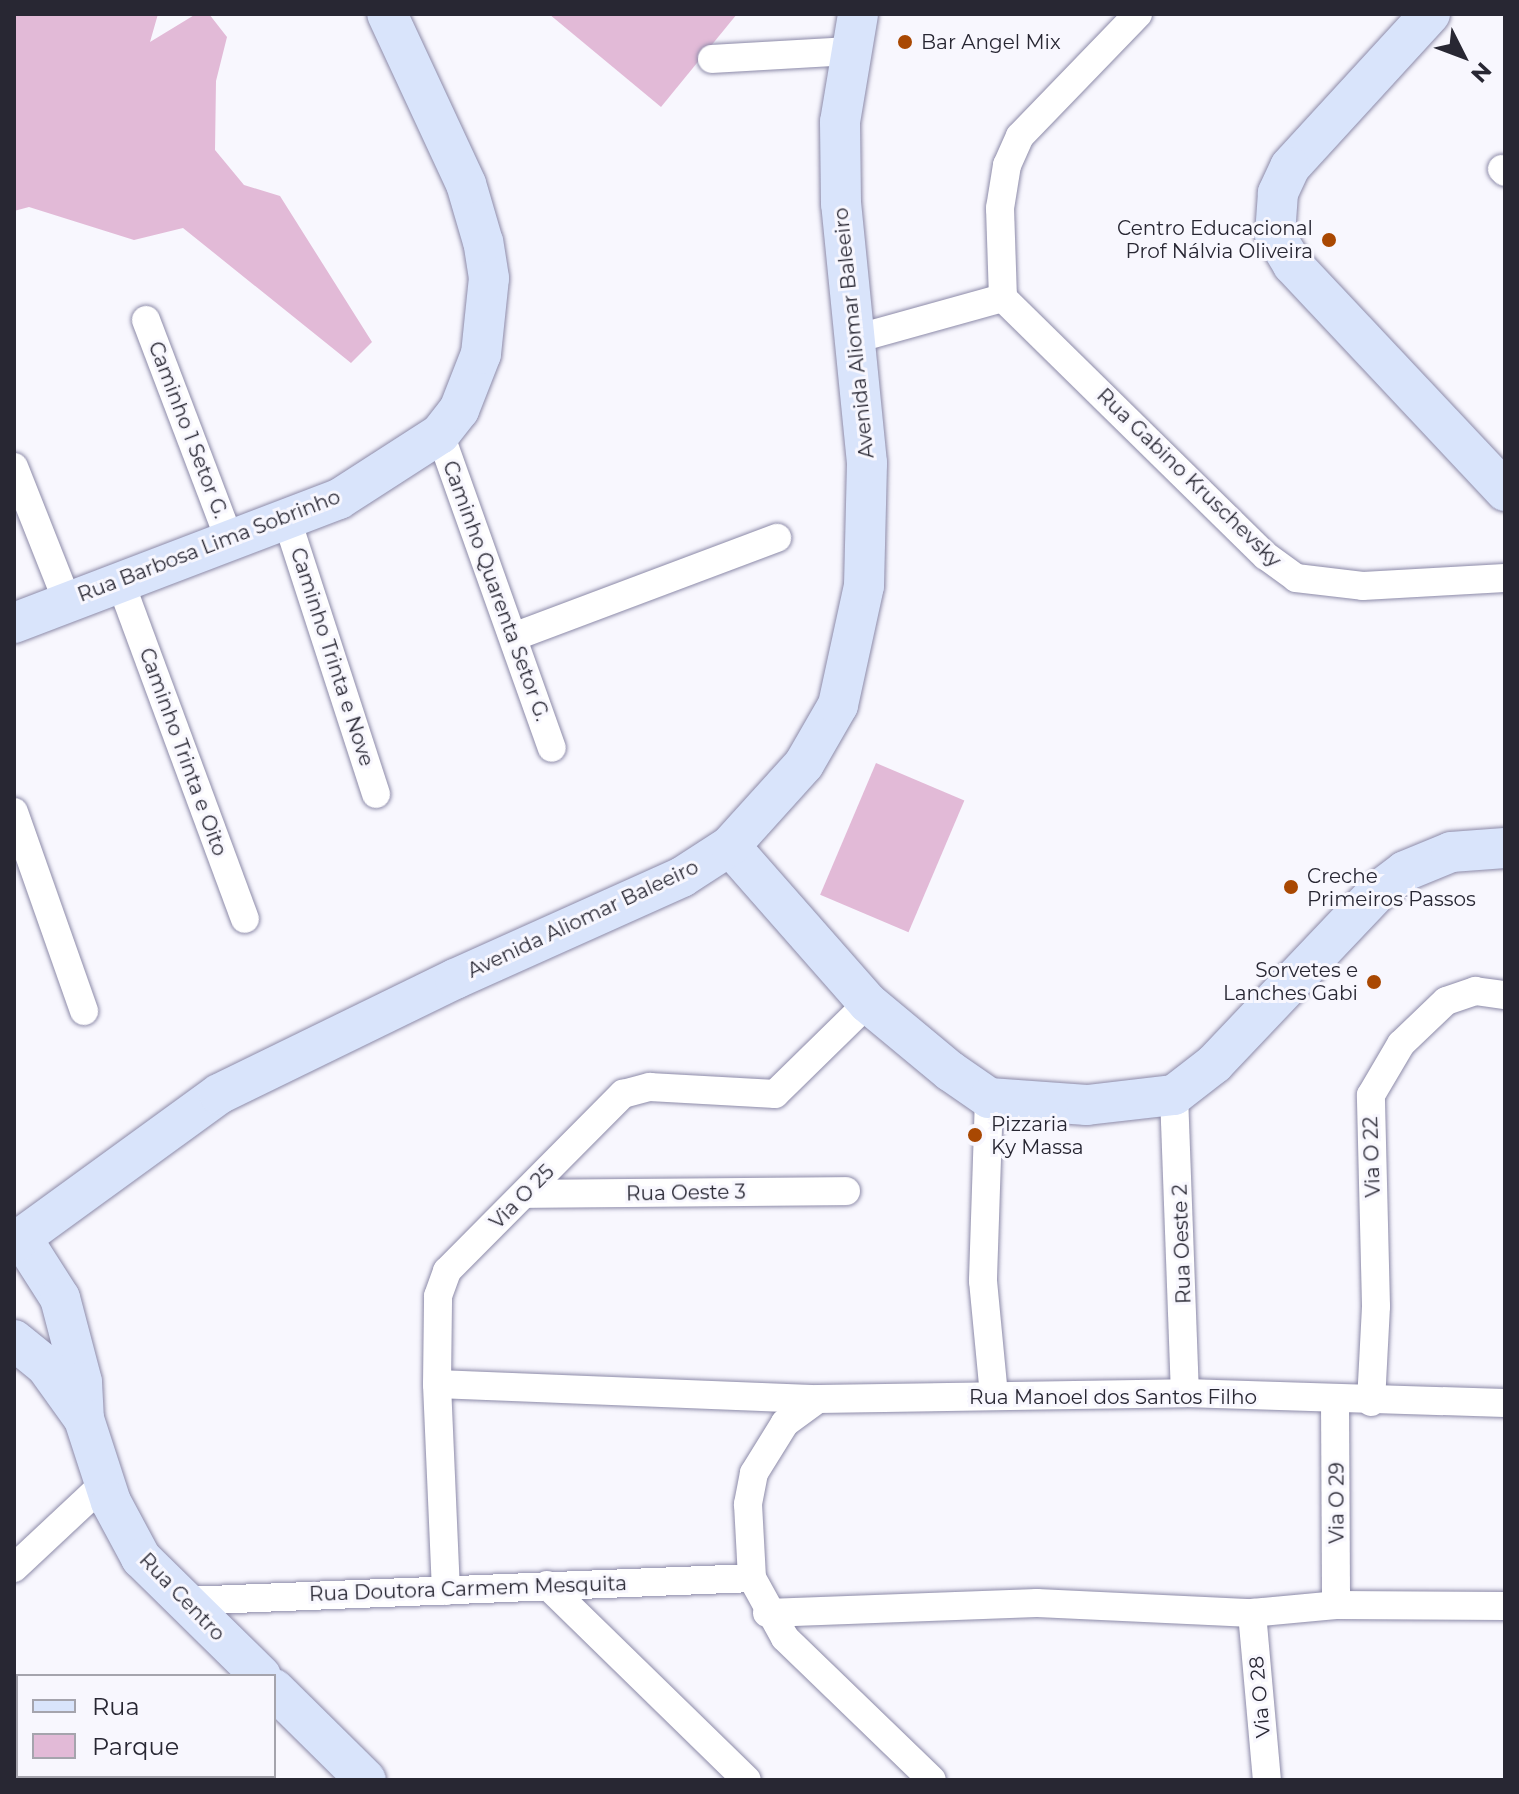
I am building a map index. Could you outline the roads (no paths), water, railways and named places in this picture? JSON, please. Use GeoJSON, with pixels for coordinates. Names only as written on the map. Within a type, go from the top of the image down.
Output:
{"type":"FeatureCollection","features":[{"type":"Feature","properties":{"kind":"street"},"geometry":{"type":"LineString","coordinates":[[387,14],[466,184],[489,278],[481,354],[459,410],[440,434]]}},
{"type":"Feature","properties":{"kind":"street"},"geometry":{"type":"LineString","coordinates":[[855,339],[1003,298],[1000,208],[1007,165],[1020,136],[1138,14]]}},
{"type":"Feature","properties":{"kind":"street"},"geometry":{"type":"LineString","coordinates":[[1430,14],[1290,167],[1278,193],[1275,235],[1293,265],[1505,491]]}},
{"type":"Feature","properties":{"kind":"street"},"geometry":{"type":"LineString","coordinates":[[712,59],[853,32]]}},
{"type":"Feature","properties":{"kind":"street","name":"Avenida Aliomar Baleeiro"},"geometry":{"type":"LineString","coordinates":[[18,1240],[219,1094],[455,979],[682,877],[730,846],[804,764],[838,705],[853,651],[869,525],[841,204],[840,122],[853,32]]}},
{"type":"Feature","properties":{"kind":"street","name":"Rua Gabino Kruschevsky"},"geometry":{"type":"LineString","coordinates":[[1003,298],[1266,556],[1296,578],[1363,586],[1505,578]]}},
{"type":"Feature","properties":{"kind":"street","name":"Caminho 1 Setor G."},"geometry":{"type":"LineString","coordinates":[[146,320],[230,541]]}},
{"type":"Feature","properties":{"kind":"street","name":"Rua Barbosa Lima Sobrinho"},"geometry":{"type":"LineString","coordinates":[[14,623],[339,499],[440,434]]}},
{"type":"Feature","properties":{"kind":"street","name":"Caminho Quarenta Setor G."},"geometry":{"type":"LineString","coordinates":[[440,434],[516,636],[552,748]]}},
{"type":"Feature","properties":{"kind":"street"},"geometry":{"type":"LineString","coordinates":[[14,467],[67,601]]}},
{"type":"Feature","properties":{"kind":"street","name":"Caminho Trinta e Nove"},"geometry":{"type":"LineString","coordinates":[[287,520],[376,794]]}},
{"type":"Feature","properties":{"kind":"street"},"geometry":{"type":"LineString","coordinates":[[516,636],[777,538]]}},
{"type":"Feature","properties":{"kind":"street","name":"Caminho Trinta e Oito"},"geometry":{"type":"LineString","coordinates":[[121,584],[245,919]]}},
{"type":"Feature","properties":{"kind":"street"},"geometry":{"type":"LineString","coordinates":[[14,812],[84,1011]]}},
{"type":"Feature","properties":{"kind":"street"},"geometry":{"type":"LineString","coordinates":[[730,846],[868,1003],[923,1051],[989,1098],[1109,1105],[1174,1095],[1214,1064],[1376,893],[1405,871],[1451,852],[1505,848]]}},
{"type":"Feature","properties":{"kind":"street","name":"Via O 22"},"geometry":{"type":"LineString","coordinates":[[1371,1402],[1376,1306],[1371,1095],[1401,1044],[1446,1001],[1475,991],[1505,995]]}},
{"type":"Feature","properties":{"kind":"street","name":"Via O 25"},"geometry":{"type":"LineString","coordinates":[[446,1591],[437,1384],[439,1284],[623,1094],[650,1087],[775,1094],[868,1003]]}},
{"type":"Feature","properties":{"kind":"street","name":"Rua Oeste 2"},"geometry":{"type":"LineString","coordinates":[[1174,1095],[1185,1393]]}},
{"type":"Feature","properties":{"kind":"street"},"geometry":{"type":"LineString","coordinates":[[989,1098],[983,1281],[994,1395]]}},
{"type":"Feature","properties":{"kind":"street","name":"Rua Oeste 3"},"geometry":{"type":"LineString","coordinates":[[526,1194],[846,1191]]}},
{"type":"Feature","properties":{"kind":"street","name":"Rua Centro"},"geometry":{"type":"LineString","coordinates":[[18,1240],[60,1298],[60,1357],[123,1531],[141,1558],[259,1674]]}},
{"type":"Feature","properties":{"kind":"street","name":"Rua Centro"},"geometry":{"type":"LineString","coordinates":[[14,1340],[60,1357]]}},
{"type":"Feature","properties":{"kind":"street","name":"Rua Manoel dos Santos Filho"},"geometry":{"type":"LineString","coordinates":[[437,1384],[818,1399],[1185,1393],[1335,1401],[1505,1403]]}},
{"type":"Feature","properties":{"kind":"street"},"geometry":{"type":"LineString","coordinates":[[818,1399],[785,1423],[754,1473],[748,1504],[752,1578],[767,1613],[793,1646],[932,1780]]}},
{"type":"Feature","properties":{"kind":"street","name":"Via O 29"},"geometry":{"type":"LineString","coordinates":[[1335,1401],[1336,1605]]}},
{"type":"Feature","properties":{"kind":"street"},"geometry":{"type":"LineString","coordinates":[[14,1568],[106,1482]]}},
{"type":"Feature","properties":{"kind":"street","name":"Rua Doutora Carmem Mesquita"},"geometry":{"type":"LineString","coordinates":[[185,1601],[752,1578]]}},
{"type":"Feature","properties":{"kind":"street"},"geometry":{"type":"LineString","coordinates":[[547,1585],[747,1780]]}},
{"type":"Feature","properties":{"kind":"street"},"geometry":{"type":"LineString","coordinates":[[767,1613],[1037,1603],[1252,1613],[1336,1605],[1505,1606]]}},
{"type":"Feature","properties":{"kind":"street","name":"Via O 28"},"geometry":{"type":"LineString","coordinates":[[1252,1613],[1267,1780]]}},
{"type":"Feature","properties":{"kind":"street"},"geometry":{"type":"LineString","coordinates":[[276,1691],[366,1780]]}},
{"type":"Feature","properties":{"kind":"place","name":"Bar Angel Mix"},"geometry":{"type":"Point","coordinates":[905,42]}},
{"type":"Feature","properties":{"kind":"place","name":"Centro Educacional Prof Nálvia Oliveira"},"geometry":{"type":"Point","coordinates":[1329,240]}},
{"type":"Feature","properties":{"kind":"place","name":"Creche Primeiros Passos"},"geometry":{"type":"Point","coordinates":[1291,887]}},
{"type":"Feature","properties":{"kind":"place","name":"Sorvetes e Lanches Gabi"},"geometry":{"type":"Point","coordinates":[1374,982]}},
{"type":"Feature","properties":{"kind":"place","name":"Pizzaria Ky Massa"},"geometry":{"type":"Point","coordinates":[975,1135]}}]}
